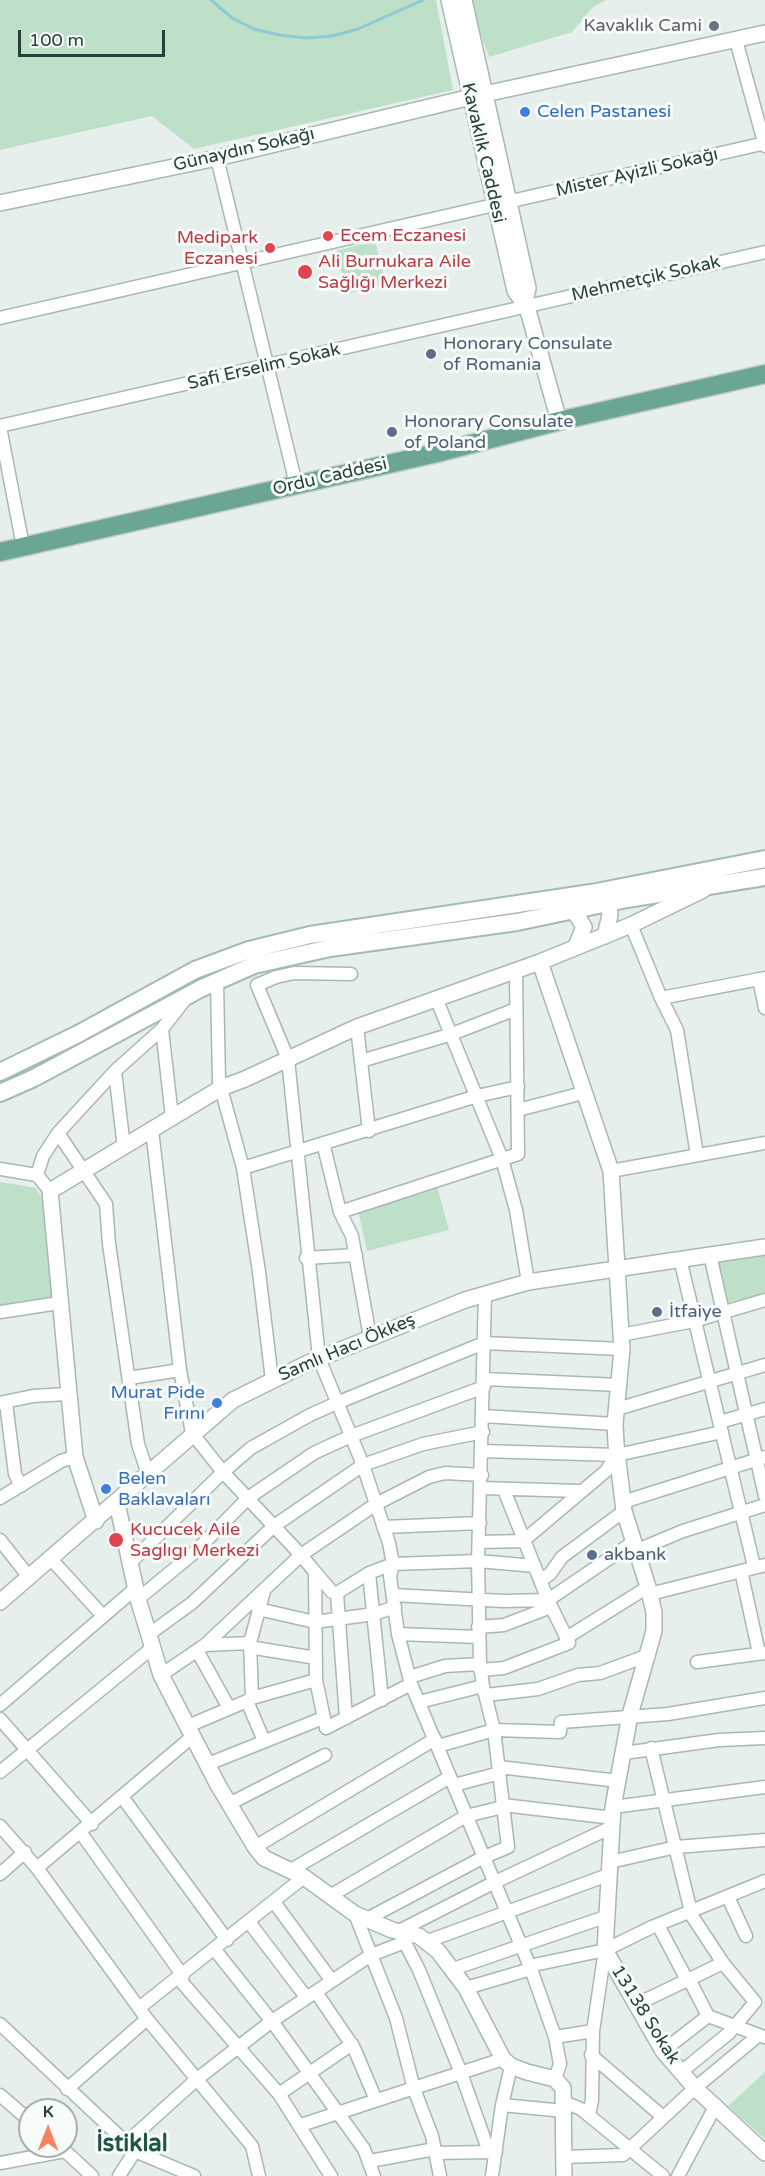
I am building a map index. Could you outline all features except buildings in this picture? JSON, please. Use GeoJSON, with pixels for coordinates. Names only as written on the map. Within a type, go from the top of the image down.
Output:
{"type":"FeatureCollection","features":[{"type":"Feature","properties":{"kind":"main road","name":"Ordu Caddesi"},"geometry":{"type":"LineString","coordinates":[[0,540],[454,442],[765,368]]}},
{"type":"Feature","properties":{"kind":"main road","name":"Ordu Caddesi"},"geometry":{"type":"LineString","coordinates":[[0,552],[437,453],[558,417],[765,374]]}},
{"type":"Feature","properties":{"kind":"main road"},"geometry":{"type":"LineString","coordinates":[[0,1093],[34,1078],[188,995],[254,965],[330,948],[517,922],[571,911],[608,896],[765,858]]}},
{"type":"Feature","properties":{"kind":"main road"},"geometry":{"type":"LineString","coordinates":[[0,1072],[78,1034],[195,970],[249,950],[310,935],[393,921],[710,886],[765,877]]}},
{"type":"Feature","properties":{"kind":"street","name":"Kavaklık Caddesi"},"geometry":{"type":"LineString","coordinates":[[449,0],[471,97],[502,203]]}},
{"type":"Feature","properties":{"kind":"street","name":"Kavaklık Caddesi"},"geometry":{"type":"LineString","coordinates":[[464,0],[487,96],[515,291],[526,304],[558,417]]}},
{"type":"Feature","properties":{"kind":"street","name":"Günaydın Sokağı"},"geometry":{"type":"LineString","coordinates":[[0,203],[217,158],[471,97],[487,96],[765,33]]}},
{"type":"Feature","properties":{"kind":"street"},"geometry":{"type":"LineString","coordinates":[[736,40],[765,144]]}},
{"type":"Feature","properties":{"kind":"street","name":"Mister Ayizli Sokağı"},"geometry":{"type":"LineString","coordinates":[[0,318],[765,144]]}},
{"type":"Feature","properties":{"kind":"street"},"geometry":{"type":"LineString","coordinates":[[217,158],[294,476]]}},
{"type":"Feature","properties":{"kind":"street","name":"Mehmetçik Sokak"},"geometry":{"type":"LineString","coordinates":[[526,304],[765,252]]}},
{"type":"Feature","properties":{"kind":"street","name":"Safi Erselim Sokak"},"geometry":{"type":"LineString","coordinates":[[0,427],[266,367],[526,304]]}},
{"type":"Feature","properties":{"kind":"street"},"geometry":{"type":"LineString","coordinates":[[0,427],[21,536]]}},
{"type":"Feature","properties":{"kind":"street"},"geometry":{"type":"LineString","coordinates":[[50,1191],[221,1088],[357,1027],[540,962],[605,936],[710,886]]}},
{"type":"Feature","properties":{"kind":"street"},"geometry":{"type":"LineString","coordinates":[[605,936],[610,915],[608,896]]}},
{"type":"Feature","properties":{"kind":"street"},"geometry":{"type":"LineString","coordinates":[[571,911],[576,914],[584,927],[576,946]]}},
{"type":"Feature","properties":{"kind":"street"},"geometry":{"type":"LineString","coordinates":[[631,925],[661,998],[677,1030],[697,1155]]}},
{"type":"Feature","properties":{"kind":"street"},"geometry":{"type":"LineString","coordinates":[[540,962],[611,1171],[621,1342],[620,1386],[616,1417],[617,1455],[624,1506],[634,1547],[649,1590],[654,1631],[630,1715],[613,1817],[605,1917],[605,1950],[591,2055],[592,2100],[589,2115]]}},
{"type":"Feature","properties":{"kind":"street"},"geometry":{"type":"LineString","coordinates":[[340,1212],[518,1154],[516,970]]}},
{"type":"Feature","properties":{"kind":"street"},"geometry":{"type":"LineString","coordinates":[[351,974],[276,976],[257,985],[288,1059],[306,1258],[319,1358],[339,1402],[384,1527],[393,1564],[390,1576],[398,1634],[410,1680],[482,1858],[530,1968],[555,2037],[560,2064],[555,2079]]}},
{"type":"Feature","properties":{"kind":"street"},"geometry":{"type":"LineString","coordinates":[[661,998],[762,979],[765,1008]]}},
{"type":"Feature","properties":{"kind":"street"},"geometry":{"type":"LineString","coordinates":[[217,982],[217,1048],[221,1088],[243,1168],[272,1380]]}},
{"type":"Feature","properties":{"kind":"street"},"geometry":{"type":"LineString","coordinates":[[37,1175],[43,1156],[58,1133],[115,1071],[162,1029],[188,995]]}},
{"type":"Feature","properties":{"kind":"street"},"geometry":{"type":"LineString","coordinates":[[436,998],[502,1159],[516,1210],[528,1282]]}},
{"type":"Feature","properties":{"kind":"street"},"geometry":{"type":"LineString","coordinates":[[362,1061],[452,1034],[516,1009]]}},
{"type":"Feature","properties":{"kind":"street"},"geometry":{"type":"LineString","coordinates":[[357,1027],[369,1131]]}},
{"type":"Feature","properties":{"kind":"street"},"geometry":{"type":"LineString","coordinates":[[162,1029],[171,1117]]}},
{"type":"Feature","properties":{"kind":"street"},"geometry":{"type":"LineString","coordinates":[[115,1071],[124,1148]]}},
{"type":"Feature","properties":{"kind":"street"},"geometry":{"type":"LineString","coordinates":[[243,1168],[477,1096],[518,1087]]}},
{"type":"Feature","properties":{"kind":"street"},"geometry":{"type":"LineString","coordinates":[[518,1110],[583,1093]]}},
{"type":"Feature","properties":{"kind":"street"},"geometry":{"type":"LineString","coordinates":[[152,1130],[180,1370],[192,1433],[223,1472],[301,1554],[332,1592],[336,1593]]}},
{"type":"Feature","properties":{"kind":"street"},"geometry":{"type":"LineString","coordinates":[[58,1133],[106,1204],[109,1244],[138,1444],[148,1474]]}},
{"type":"Feature","properties":{"kind":"street"},"geometry":{"type":"LineString","coordinates":[[324,1143],[340,1212],[352,1236],[370,1337]]}},
{"type":"Feature","properties":{"kind":"street"},"geometry":{"type":"LineString","coordinates":[[611,1171],[765,1143]]}},
{"type":"Feature","properties":{"kind":"street"},"geometry":{"type":"LineString","coordinates":[[0,1169],[37,1175],[50,1191],[67,1394],[75,1457],[96,1521]]}},
{"type":"Feature","properties":{"kind":"street","name":"Samlı Hacı Ökkeş"},"geometry":{"type":"LineString","coordinates":[[0,1602],[117,1503],[192,1433],[233,1400],[319,1358],[485,1294],[528,1282],[765,1246]]}},
{"type":"Feature","properties":{"kind":"street"},"geometry":{"type":"LineString","coordinates":[[306,1258],[356,1255]]}},
{"type":"Feature","properties":{"kind":"street"},"geometry":{"type":"LineString","coordinates":[[710,1255],[739,1372],[745,1414],[760,1458],[765,1496]]}},
{"type":"Feature","properties":{"kind":"street"},"geometry":{"type":"LineString","coordinates":[[566,1638],[649,1590],[760,1565],[741,1514],[680,1259]]}},
{"type":"Feature","properties":{"kind":"street"},"geometry":{"type":"LineString","coordinates":[[360,1917],[508,1847],[495,1730],[480,1667],[478,1561],[485,1294]]}},
{"type":"Feature","properties":{"kind":"street"},"geometry":{"type":"LineString","coordinates":[[132,1562],[223,1472],[251,1448],[339,1402],[484,1343],[621,1342],[765,1300]]}},
{"type":"Feature","properties":{"kind":"street"},"geometry":{"type":"LineString","coordinates":[[0,1312],[59,1303]]}},
{"type":"Feature","properties":{"kind":"street"},"geometry":{"type":"LineString","coordinates":[[483,1416],[616,1417],[739,1372],[765,1365]]}},
{"type":"Feature","properties":{"kind":"street"},"geometry":{"type":"LineString","coordinates":[[129,1378],[180,1370]]}},
{"type":"Feature","properties":{"kind":"street"},"geometry":{"type":"LineString","coordinates":[[0,1705],[103,1616],[195,1552],[248,1498],[314,1453],[484,1383],[620,1386]]}},
{"type":"Feature","properties":{"kind":"street"},"geometry":{"type":"LineString","coordinates":[[21,1485],[15,1474],[3,1403],[33,1396],[67,1394]]}},
{"type":"Feature","properties":{"kind":"street"},"geometry":{"type":"LineString","coordinates":[[482,1451],[617,1455],[721,1427],[745,1414],[765,1409]]}},
{"type":"Feature","properties":{"kind":"street"},"geometry":{"type":"LineString","coordinates":[[0,1772],[150,1641],[274,1526],[363,1465],[423,1444],[483,1432]]}},
{"type":"Feature","properties":{"kind":"street"},"geometry":{"type":"LineString","coordinates":[[479,1542],[523,1541],[579,1491],[606,1471],[617,1455]]}},
{"type":"Feature","properties":{"kind":"street"},"geometry":{"type":"LineString","coordinates":[[0,1498],[61,1461],[75,1457]]}},
{"type":"Feature","properties":{"kind":"street"},"geometry":{"type":"LineString","coordinates":[[541,1581],[550,1574],[562,1557],[624,1506],[729,1467],[760,1458]]}},
{"type":"Feature","properties":{"kind":"street"},"geometry":{"type":"LineString","coordinates":[[162,1675],[202,1649],[301,1554],[376,1504],[438,1475],[481,1481],[504,1490],[579,1491]]}},
{"type":"Feature","properties":{"kind":"street"},"geometry":{"type":"LineString","coordinates":[[315,1572],[316,1680],[326,1728],[382,1700],[410,1680],[445,1666],[480,1667],[514,1664],[569,1644],[549,1604],[504,1490]]}},
{"type":"Feature","properties":{"kind":"street"},"geometry":{"type":"LineString","coordinates":[[117,1503],[132,1562],[137,1593],[162,1675],[229,1804],[264,1858],[298,1873],[360,1917],[402,1936],[428,1941],[507,1912],[609,1868],[676,1847],[765,1840]]}},
{"type":"Feature","properties":{"kind":"street"},"geometry":{"type":"LineString","coordinates":[[398,1634],[479,1632],[504,1625],[549,1604],[634,1547],[765,1505]]}},
{"type":"Feature","properties":{"kind":"street"},"geometry":{"type":"LineString","coordinates":[[384,1527],[480,1523]]}},
{"type":"Feature","properties":{"kind":"street"},"geometry":{"type":"LineString","coordinates":[[1,1543],[29,1577]]}},
{"type":"Feature","properties":{"kind":"street"},"geometry":{"type":"LineString","coordinates":[[51,1559],[103,1616]]}},
{"type":"Feature","properties":{"kind":"street"},"geometry":{"type":"LineString","coordinates":[[336,1593],[369,1573],[393,1564],[478,1561],[535,1566]]}},
{"type":"Feature","properties":{"kind":"street"},"geometry":{"type":"LineString","coordinates":[[697,1662],[762,1653],[741,1571]]}},
{"type":"Feature","properties":{"kind":"street"},"geometry":{"type":"LineString","coordinates":[[369,1573],[382,1700]]}},
{"type":"Feature","properties":{"kind":"street"},"geometry":{"type":"LineString","coordinates":[[264,1741],[249,1699],[249,1645],[266,1587]]}},
{"type":"Feature","properties":{"kind":"street"},"geometry":{"type":"LineString","coordinates":[[336,1593],[346,1718]]}},
{"type":"Feature","properties":{"kind":"street"},"geometry":{"type":"LineString","coordinates":[[258,1609],[315,1622],[374,1614],[394,1601],[478,1599],[549,1604]]}},
{"type":"Feature","properties":{"kind":"street"},"geometry":{"type":"LineString","coordinates":[[202,1649],[249,1645],[316,1658]]}},
{"type":"Feature","properties":{"kind":"street"},"geometry":{"type":"LineString","coordinates":[[202,1649],[229,1708]]}},
{"type":"Feature","properties":{"kind":"street"},"geometry":{"type":"LineString","coordinates":[[419,1702],[484,1691],[538,1689],[578,1676],[600,1672],[649,1655]]}},
{"type":"Feature","properties":{"kind":"street"},"geometry":{"type":"LineString","coordinates":[[37,1868],[123,1798],[190,1731],[249,1699],[316,1680]]}},
{"type":"Feature","properties":{"kind":"street"},"geometry":{"type":"LineString","coordinates":[[255,1847],[436,1743],[495,1730],[560,1732],[561,1722],[630,1715],[668,1714],[765,1698]]}},
{"type":"Feature","properties":{"kind":"street"},"geometry":{"type":"LineString","coordinates":[[0,1719],[92,1824]]}},
{"type":"Feature","properties":{"kind":"street"},"geometry":{"type":"LineString","coordinates":[[208,1764],[324,1719]]}},
{"type":"Feature","properties":{"kind":"street"},"geometry":{"type":"LineString","coordinates":[[624,1753],[651,1748],[765,1738]]}},
{"type":"Feature","properties":{"kind":"street"},"geometry":{"type":"LineString","coordinates":[[651,1748],[692,1916],[723,1963],[760,2004],[681,2072]]}},
{"type":"Feature","properties":{"kind":"street"},"geometry":{"type":"LineString","coordinates":[[229,1804],[325,1755]]}},
{"type":"Feature","properties":{"kind":"street"},"geometry":{"type":"LineString","coordinates":[[139,2008],[274,1902],[298,1873],[452,1781],[500,1770],[618,1781]]}},
{"type":"Feature","properties":{"kind":"street"},"geometry":{"type":"LineString","coordinates":[[119,2176],[130,2147],[197,2079],[272,2021],[371,1954],[613,1817],[662,1800],[765,1788]]}},
{"type":"Feature","properties":{"kind":"street"},"geometry":{"type":"LineString","coordinates":[[123,1798],[227,1940]]}},
{"type":"Feature","properties":{"kind":"street"},"geometry":{"type":"LineString","coordinates":[[330,1896],[466,1816],[503,1806],[613,1817]]}},
{"type":"Feature","properties":{"kind":"street"},"geometry":{"type":"LineString","coordinates":[[0,1826],[25,1852],[147,2019],[252,2146],[259,2176]]}},
{"type":"Feature","properties":{"kind":"street"},"geometry":{"type":"LineString","coordinates":[[81,1833],[181,1977],[237,2048],[279,2094],[332,2176]]}},
{"type":"Feature","properties":{"kind":"street"},"geometry":{"type":"LineString","coordinates":[[0,1874],[25,1852]]}},
{"type":"Feature","properties":{"kind":"street"},"geometry":{"type":"LineString","coordinates":[[466,1989],[530,1968],[605,1950],[691,1910],[764,1883]]}},
{"type":"Feature","properties":{"kind":"street"},"geometry":{"type":"LineString","coordinates":[[728,1897],[746,1936]]}},
{"type":"Feature","properties":{"kind":"street"},"geometry":{"type":"LineString","coordinates":[[274,1902],[332,1981]]}},
{"type":"Feature","properties":{"kind":"street"},"geometry":{"type":"LineString","coordinates":[[360,1917],[371,1954],[396,2018],[414,2089],[436,2151],[440,2176]]}},
{"type":"Feature","properties":{"kind":"street"},"geometry":{"type":"LineString","coordinates":[[453,1969],[605,1917]]}},
{"type":"Feature","properties":{"kind":"street"},"geometry":{"type":"LineString","coordinates":[[249,1922],[352,2044],[376,2100]]}},
{"type":"Feature","properties":{"kind":"street"},"geometry":{"type":"LineString","coordinates":[[658,1924],[708,2016],[762,2036]]}},
{"type":"Feature","properties":{"kind":"street"},"geometry":{"type":"LineString","coordinates":[[402,1936],[492,2152]]}},
{"type":"Feature","properties":{"kind":"street"},"geometry":{"type":"LineString","coordinates":[[428,1941],[453,1969],[466,1989],[507,2063],[492,2152],[492,2176]]}},
{"type":"Feature","properties":{"kind":"street"},"geometry":{"type":"LineString","coordinates":[[215,1950],[272,2021],[310,2074],[370,2161],[374,2176]]}},
{"type":"Feature","properties":{"kind":"street","name":"13138 Sokak"},"geometry":{"type":"LineString","coordinates":[[605,1950],[663,2051],[695,2088],[716,2105],[765,2153]]}},
{"type":"Feature","properties":{"kind":"street"},"geometry":{"type":"LineString","coordinates":[[635,2005],[723,1963]]}},
{"type":"Feature","properties":{"kind":"street"},"geometry":{"type":"LineString","coordinates":[[663,2051],[708,2016]]}},
{"type":"Feature","properties":{"kind":"street"},"geometry":{"type":"LineString","coordinates":[[67,2089],[147,2019]]}},
{"type":"Feature","properties":{"kind":"street"},"geometry":{"type":"LineString","coordinates":[[2,2031],[130,2147],[170,2173],[194,2176]]}},
{"type":"Feature","properties":{"kind":"street"},"geometry":{"type":"LineString","coordinates":[[555,2037],[593,2031]]}},
{"type":"Feature","properties":{"kind":"street"},"geometry":{"type":"LineString","coordinates":[[564,2157],[623,2155],[695,2088],[762,2036]]}},
{"type":"Feature","properties":{"kind":"street"},"geometry":{"type":"LineString","coordinates":[[279,2094],[352,2044]]}},
{"type":"Feature","properties":{"kind":"street"},"geometry":{"type":"LineString","coordinates":[[591,2055],[663,2117]]}},
{"type":"Feature","properties":{"kind":"street"},"geometry":{"type":"LineString","coordinates":[[301,2125],[461,2073],[507,2063],[555,2079],[563,2088],[564,2176]]}},
{"type":"Feature","properties":{"kind":"street"},"geometry":{"type":"LineString","coordinates":[[0,2096],[18,2111]]}},
{"type":"Feature","properties":{"kind":"street"},"geometry":{"type":"LineString","coordinates":[[501,2104],[564,2107],[589,2115],[663,2176]]}},
{"type":"Feature","properties":{"kind":"street"},"geometry":{"type":"LineString","coordinates":[[678,2176],[716,2105]]}},
{"type":"Feature","properties":{"kind":"street"},"geometry":{"type":"LineString","coordinates":[[370,2161],[436,2151],[492,2152]]}},
{"type":"Feature","properties":{"kind":"street"},"geometry":{"type":"LineString","coordinates":[[0,2163],[21,2158]]}},
{"type":"Feature","properties":{"kind":"street"},"geometry":{"type":"LineString","coordinates":[[73,2158],[92,2176]]}},
{"type":"Feature","properties":{"kind":"green space"},"geometry":{"type":"Polygon","coordinates":[[[0,0],[436,0],[453,90],[194,149],[152,116],[0,150],[0,0]]]}},
{"type":"Feature","properties":{"kind":"green space"},"geometry":{"type":"Polygon","coordinates":[[[472,0],[606,0],[593,7],[572,32],[489,57],[472,0]]]}},
{"type":"Feature","properties":{"kind":"green space"},"geometry":{"type":"Polygon","coordinates":[[[375,241],[386,284],[347,294],[336,251],[375,241]]]}},
{"type":"Feature","properties":{"kind":"green space"},"geometry":{"type":"Polygon","coordinates":[[[0,1182],[36,1188],[44,1202],[52,1297],[0,1305],[0,1182]]]}},
{"type":"Feature","properties":{"kind":"green space"},"geometry":{"type":"Polygon","coordinates":[[[437,1186],[449,1230],[367,1251],[358,1210],[437,1186]]]}},
{"type":"Feature","properties":{"kind":"green space"},"geometry":{"type":"Polygon","coordinates":[[[765,1255],[765,1293],[728,1302],[718,1262],[765,1255]]]}},
{"type":"Feature","properties":{"kind":"green space"},"geometry":{"type":"Polygon","coordinates":[[[765,2072],[765,2139],[728,2106],[765,2072]]]}},
{"type":"Feature","properties":{"kind":"waterway"},"geometry":{"type":"LineString","coordinates":[[211,0],[232,18],[254,29],[306,38],[332,36],[358,29],[423,0]]}},
{"type":"Feature","properties":{"kind":"place","name":"Kavaklık Cami"},"geometry":{"type":"Point","coordinates":[714,26]}},
{"type":"Feature","properties":{"kind":"place","name":"Celen Pastanesi"},"geometry":{"type":"Point","coordinates":[525,112]}},
{"type":"Feature","properties":{"kind":"place","name":"Ecem Eczanesi"},"geometry":{"type":"Point","coordinates":[328,236]}},
{"type":"Feature","properties":{"kind":"place","name":"Medipark Eczanesi"},"geometry":{"type":"Point","coordinates":[270,248]}},
{"type":"Feature","properties":{"kind":"place","name":"Ali Burnukara Aile Sağlığı Merkezi"},"geometry":{"type":"Point","coordinates":[305,272]}},
{"type":"Feature","properties":{"kind":"place","name":"Honorary Consulate of Romania"},"geometry":{"type":"Point","coordinates":[431,354]}},
{"type":"Feature","properties":{"kind":"place","name":"Honorary Consulate of Poland"},"geometry":{"type":"Point","coordinates":[392,432]}},
{"type":"Feature","properties":{"kind":"place","name":"İtfaiye"},"geometry":{"type":"Point","coordinates":[657,1312]}},
{"type":"Feature","properties":{"kind":"place","name":"Murat Pide Fırını"},"geometry":{"type":"Point","coordinates":[217,1403]}},
{"type":"Feature","properties":{"kind":"place","name":"Belen Baklavaları"},"geometry":{"type":"Point","coordinates":[106,1489]}},
{"type":"Feature","properties":{"kind":"place","name":"Kucucek Aile Saglıgı Merkezi"},"geometry":{"type":"Point","coordinates":[116,1540]}},
{"type":"Feature","properties":{"kind":"place","name":"akbank"},"geometry":{"type":"Point","coordinates":[592,1555]}},
{"type":"Feature","properties":{"kind":"district","name":"İstiklal"},"geometry":{"type":"Point","coordinates":[132,2145]}}]}
